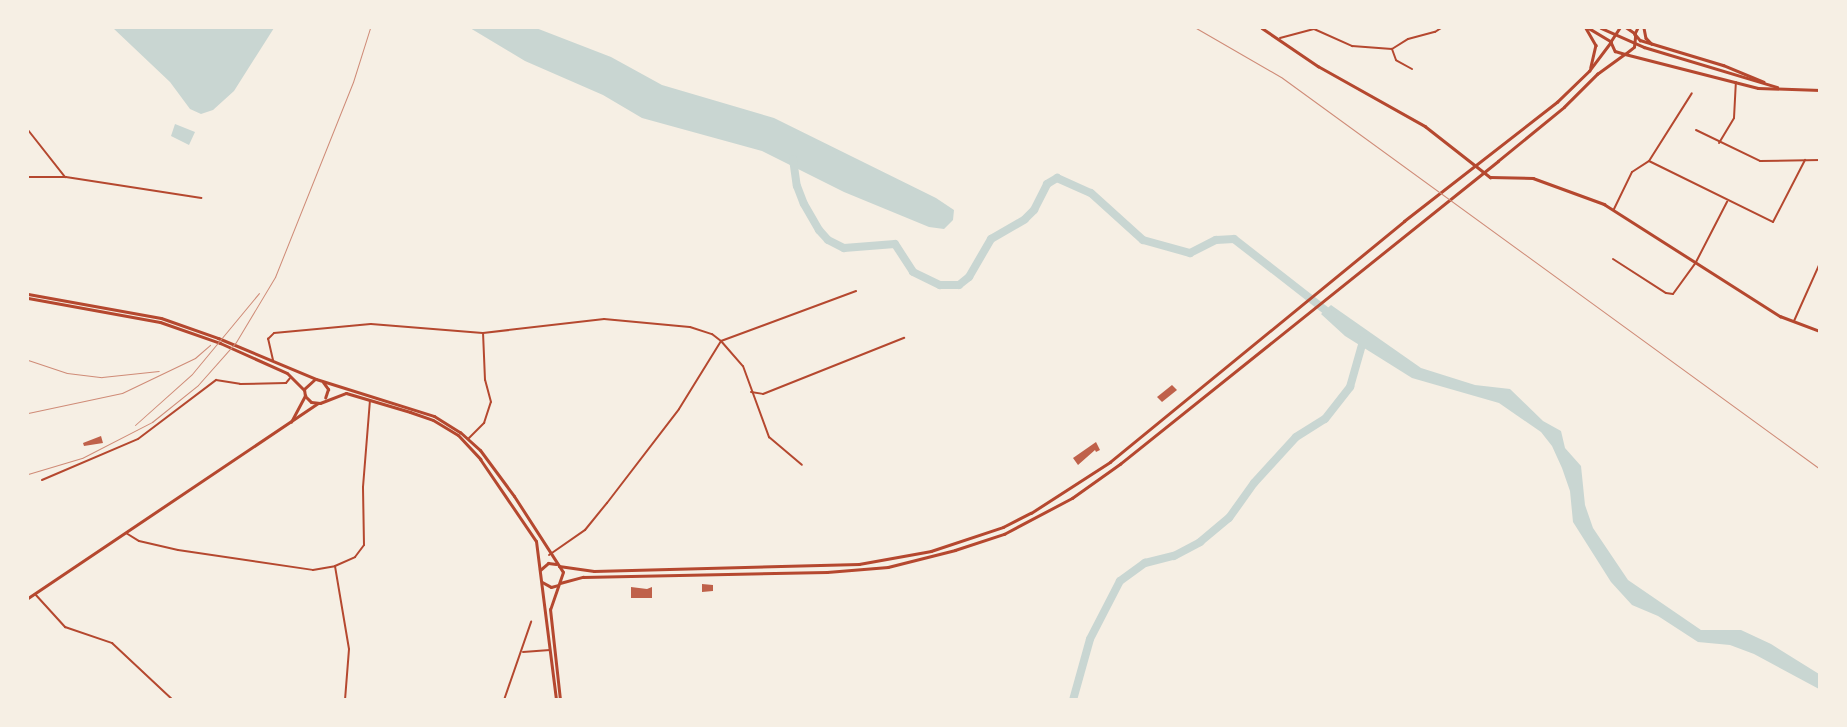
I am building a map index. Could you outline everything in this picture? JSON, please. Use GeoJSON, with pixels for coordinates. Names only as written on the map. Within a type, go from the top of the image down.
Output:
{"type":"FeatureCollection","features":[{"type":"Feature","properties":{"kind":"main road"},"geometry":{"type":"LineString","coordinates":[[1262,28],[1280,38],[1318,66],[1425,126],[1490,177],[1533,178],[1614,209],[1780,316],[1820,331]]}},
{"type":"Feature","properties":{"kind":"main road"},"geometry":{"type":"LineString","coordinates":[[1587,28],[1611,42],[1615,50],[1625,54],[1758,88],[1820,90]]}},
{"type":"Feature","properties":{"kind":"main road"},"geometry":{"type":"LineString","coordinates":[[1587,28],[1595,39],[1596,51],[1589,71]]}},
{"type":"Feature","properties":{"kind":"main road"},"geometry":{"type":"LineString","coordinates":[[1602,28],[1659,52],[1780,88]]}},
{"type":"Feature","properties":{"kind":"main road"},"geometry":{"type":"LineString","coordinates":[[540,570],[545,564],[582,571],[830,566],[890,560],[975,537],[1003,527],[1073,488],[1133,444],[1404,221],[1557,102],[1589,71],[1620,28]]}},
{"type":"Feature","properties":{"kind":"main road"},"geometry":{"type":"LineString","coordinates":[[1626,28],[1654,45],[1723,65],[1780,88]]}},
{"type":"Feature","properties":{"kind":"main road"},"geometry":{"type":"LineString","coordinates":[[541,582],[547,586],[583,577],[866,569],[911,563],[971,546],[1035,519],[1079,493],[1296,323],[1498,161],[1564,107],[1597,74],[1634,47],[1635,34],[1638,28]]}},
{"type":"Feature","properties":{"kind":"main road"},"geometry":{"type":"LineString","coordinates":[[1644,28],[1646,38],[1654,45]]}},
{"type":"Feature","properties":{"kind":"main road"},"geometry":{"type":"LineString","coordinates":[[28,296],[161,318],[316,379],[434,416],[468,439],[514,496],[563,576],[550,609],[560,700]]}},
{"type":"Feature","properties":{"kind":"main road"},"geometry":{"type":"LineString","coordinates":[[28,296],[160,322],[220,343],[292,376],[311,402],[320,402]]}},
{"type":"Feature","properties":{"kind":"main road"},"geometry":{"type":"LineString","coordinates":[[304,391],[308,383],[316,379]]}},
{"type":"Feature","properties":{"kind":"main road"},"geometry":{"type":"LineString","coordinates":[[322,381],[328,389],[325,399]]}},
{"type":"Feature","properties":{"kind":"main road"},"geometry":{"type":"LineString","coordinates":[[28,598],[320,402],[346,393],[433,420],[472,448],[531,530],[536,541],[556,700]]}},
{"type":"Feature","properties":{"kind":"main road"},"geometry":{"type":"LineString","coordinates":[[290,423],[305,396]]}},
{"type":"Feature","properties":{"kind":"street"},"geometry":{"type":"LineString","coordinates":[[1280,38],[1314,30],[1352,46],[1392,49],[1408,39],[1435,32],[1440,28]]}},
{"type":"Feature","properties":{"kind":"street"},"geometry":{"type":"LineString","coordinates":[[1392,49],[1396,60],[1412,69]]}},
{"type":"Feature","properties":{"kind":"street"},"geometry":{"type":"LineString","coordinates":[[1720,143],[1734,118],[1736,82]]}},
{"type":"Feature","properties":{"kind":"street"},"geometry":{"type":"LineString","coordinates":[[1614,209],[1632,172],[1648,161],[1692,93]]}},
{"type":"Feature","properties":{"kind":"street"},"geometry":{"type":"LineString","coordinates":[[28,130],[66,177]]}},
{"type":"Feature","properties":{"kind":"street"},"geometry":{"type":"LineString","coordinates":[[1696,130],[1760,161],[1820,160]]}},
{"type":"Feature","properties":{"kind":"street"},"geometry":{"type":"LineString","coordinates":[[1648,161],[1727,202],[1774,222],[1805,160]]}},
{"type":"Feature","properties":{"kind":"street"},"geometry":{"type":"LineString","coordinates":[[28,177],[66,177],[201,198]]}},
{"type":"Feature","properties":{"kind":"street"},"geometry":{"type":"LineString","coordinates":[[1613,259],[1666,293],[1673,294],[1696,262],[1727,202]]}},
{"type":"Feature","properties":{"kind":"street"},"geometry":{"type":"LineString","coordinates":[[1794,321],[1820,264]]}},
{"type":"Feature","properties":{"kind":"street"},"geometry":{"type":"LineString","coordinates":[[550,555],[585,530],[607,503],[679,409],[721,341],[856,291]]}},
{"type":"Feature","properties":{"kind":"street"},"geometry":{"type":"LineString","coordinates":[[274,362],[268,339],[274,333],[371,324],[484,333],[604,319],[690,327],[712,334],[721,341],[742,366],[769,437],[802,465]]}},
{"type":"Feature","properties":{"kind":"street"},"geometry":{"type":"LineString","coordinates":[[468,439],[484,423],[491,402],[485,380],[484,333]]}},
{"type":"Feature","properties":{"kind":"street"},"geometry":{"type":"LineString","coordinates":[[751,392],[763,394],[904,338]]}},
{"type":"Feature","properties":{"kind":"street"},"geometry":{"type":"LineString","coordinates":[[42,480],[138,439],[216,380],[223,378],[240,384],[286,383],[292,376]]}},
{"type":"Feature","properties":{"kind":"street"},"geometry":{"type":"LineString","coordinates":[[125,532],[139,542],[178,550],[313,570],[335,566],[355,557],[364,545],[363,487],[370,400]]}},
{"type":"Feature","properties":{"kind":"street"},"geometry":{"type":"LineString","coordinates":[[335,566],[349,649],[345,700]]}},
{"type":"Feature","properties":{"kind":"street"},"geometry":{"type":"LineString","coordinates":[[34,594],[65,627],[112,643],[173,700]]}},
{"type":"Feature","properties":{"kind":"street"},"geometry":{"type":"LineString","coordinates":[[504,700],[531,622]]}},
{"type":"Feature","properties":{"kind":"street"},"geometry":{"type":"LineString","coordinates":[[522,652],[550,650]]}},
{"type":"Feature","properties":{"kind":"shaded area"},"geometry":{"type":"Polygon","coordinates":[[[113,28],[274,28],[234,91],[213,110],[201,114],[190,109],[170,82],[113,28]]]}},
{"type":"Feature","properties":{"kind":"shaded area"},"geometry":{"type":"Polygon","coordinates":[[[470,28],[536,28],[611,57],[662,85],[774,118],[936,198],[954,210],[953,220],[944,229],[929,227],[844,192],[762,151],[642,118],[603,95],[525,61],[470,28]]]}},
{"type":"Feature","properties":{"kind":"shaded area"},"geometry":{"type":"Polygon","coordinates":[[[175,124],[195,132],[189,145],[171,136],[175,124]]]}},
{"type":"Feature","properties":{"kind":"shaded area"},"geometry":{"type":"Polygon","coordinates":[[[1331,305],[1421,368],[1475,385],[1510,389],[1543,421],[1561,431],[1565,448],[1581,466],[1585,505],[1593,528],[1628,580],[1701,630],[1741,630],[1771,644],[1819,674],[1819,689],[1754,654],[1730,645],[1698,642],[1658,616],[1632,605],[1611,582],[1573,522],[1570,491],[1562,468],[1552,446],[1541,432],[1499,403],[1412,378],[1345,336],[1321,314],[1331,305]]]}},
{"type":"Feature","properties":{"kind":"building"},"geometry":{"type":"Polygon","coordinates":[[[1172,385],[1177,390],[1162,402],[1157,397],[1172,385]]]}},
{"type":"Feature","properties":{"kind":"building"},"geometry":{"type":"Polygon","coordinates":[[[101,436],[103,443],[84,446],[83,443],[101,436]]]}},
{"type":"Feature","properties":{"kind":"building"},"geometry":{"type":"Polygon","coordinates":[[[1096,442],[1100,450],[1096,452],[1095,450],[1078,465],[1073,458],[1096,442]]]}},
{"type":"Feature","properties":{"kind":"building"},"geometry":{"type":"Polygon","coordinates":[[[702,584],[713,585],[713,591],[702,592],[702,584]]]}},
{"type":"Feature","properties":{"kind":"building"},"geometry":{"type":"Polygon","coordinates":[[[631,587],[647,589],[652,587],[652,598],[631,598],[631,587]]]}},
{"type":"Feature","properties":{"kind":"waterway"},"geometry":{"type":"LineString","coordinates":[[793,159],[797,186],[804,204],[819,230],[828,240],[844,248],[895,244],[913,272],[940,285],[959,285],[969,277],[991,239],[1025,219],[1034,210],[1047,184],[1057,178],[1091,193],[1143,240],[1190,253],[1216,240],[1234,239],[1333,316]]}},
{"type":"Feature","properties":{"kind":"waterway"},"geometry":{"type":"LineString","coordinates":[[1073,700],[1090,639],[1120,581],[1145,563],[1174,556],[1200,542],[1229,518],[1254,483],[1296,437],[1325,419],[1350,387],[1364,338]]}},
{"type":"Feature","properties":{"kind":"railway"},"geometry":{"type":"LineString","coordinates":[[28,474],[82,458],[152,422],[198,385],[236,342],[275,277],[353,82],[370,28]]}},
{"type":"Feature","properties":{"kind":"railway"},"geometry":{"type":"LineString","coordinates":[[1196,28],[1281,77],[1820,469]]}},
{"type":"Feature","properties":{"kind":"railway"},"geometry":{"type":"LineString","coordinates":[[135,425],[192,374],[259,293]]}},
{"type":"Feature","properties":{"kind":"railway"},"geometry":{"type":"LineString","coordinates":[[28,413],[122,393],[195,358],[210,345]]}},
{"type":"Feature","properties":{"kind":"railway"},"geometry":{"type":"LineString","coordinates":[[28,360],[67,373],[102,377],[159,371]]}}]}
